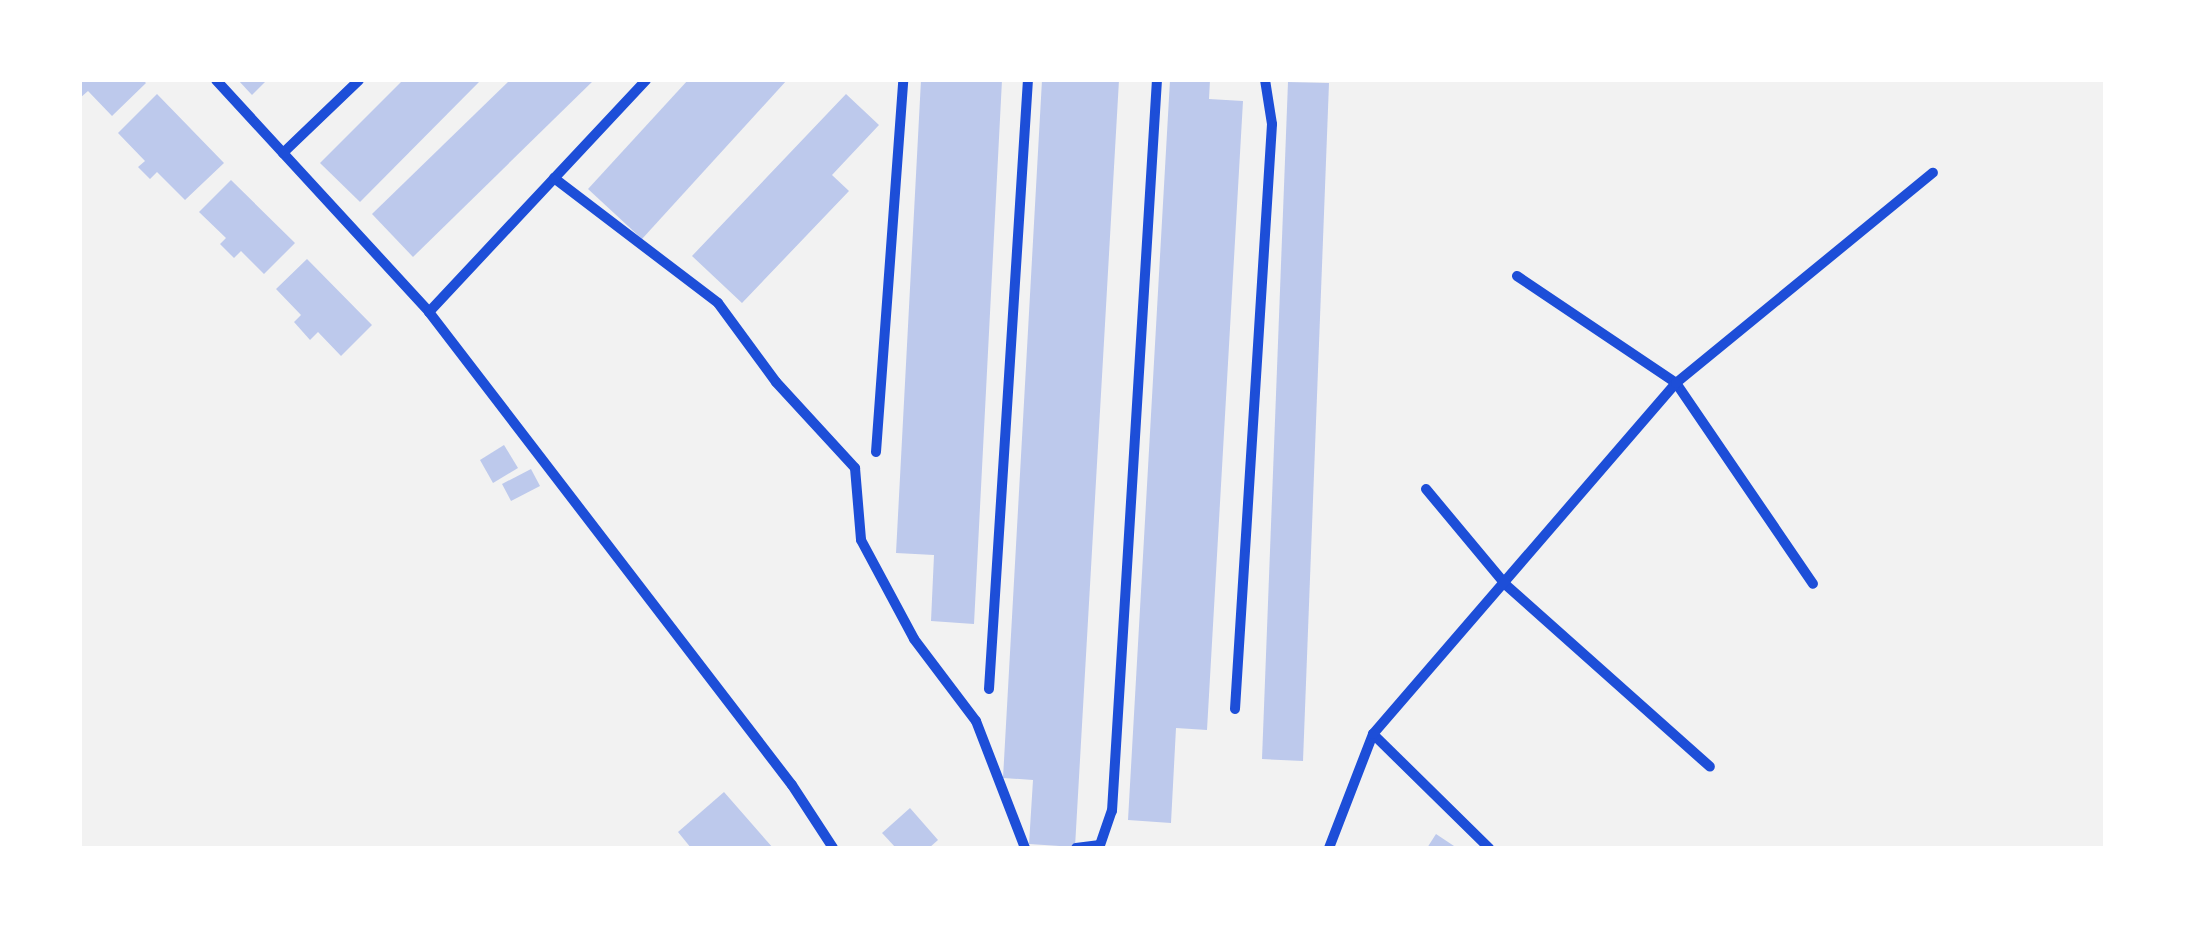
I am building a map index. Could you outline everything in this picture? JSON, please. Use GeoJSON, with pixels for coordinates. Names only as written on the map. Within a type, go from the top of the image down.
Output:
{"type":"FeatureCollection","features":[{"type":"Feature","properties":{"kind":"street"},"geometry":{"type":"LineString","coordinates":[[216,80],[429,312],[792,785],[833,848]]}},
{"type":"Feature","properties":{"kind":"street"},"geometry":{"type":"LineString","coordinates":[[283,153],[358,80]]}},
{"type":"Feature","properties":{"kind":"street"},"geometry":{"type":"LineString","coordinates":[[429,312],[646,80]]}},
{"type":"Feature","properties":{"kind":"street"},"geometry":{"type":"LineString","coordinates":[[876,452],[903,80]]}},
{"type":"Feature","properties":{"kind":"street"},"geometry":{"type":"LineString","coordinates":[[989,689],[1028,80]]}},
{"type":"Feature","properties":{"kind":"street"},"geometry":{"type":"LineString","coordinates":[[1076,848],[1100,845],[1112,811],[1157,80]]}},
{"type":"Feature","properties":{"kind":"street"},"geometry":{"type":"LineString","coordinates":[[1235,710],[1272,124],[1265,80]]}},
{"type":"Feature","properties":{"kind":"street"},"geometry":{"type":"LineString","coordinates":[[1329,848],[1373,734],[1506,585],[1676,383],[1934,172]]}},
{"type":"Feature","properties":{"kind":"street"},"geometry":{"type":"LineString","coordinates":[[554,178],[718,303],[776,382],[855,468],[861,540],[914,640],[976,721],[1024,848]]}},
{"type":"Feature","properties":{"kind":"street"},"geometry":{"type":"LineString","coordinates":[[1516,276],[1676,383],[1813,584]]}},
{"type":"Feature","properties":{"kind":"street"},"geometry":{"type":"LineString","coordinates":[[1426,489],[1506,585],[1710,767]]}},
{"type":"Feature","properties":{"kind":"street"},"geometry":{"type":"LineString","coordinates":[[1373,734],[1489,848]]}},
{"type":"Feature","properties":{"kind":"building"},"geometry":{"type":"Polygon","coordinates":[[[80,80],[146,83],[112,116],[88,91],[80,98],[80,80]]]}},
{"type":"Feature","properties":{"kind":"building"},"geometry":{"type":"Polygon","coordinates":[[[238,80],[267,80],[252,95],[238,80]]]}},
{"type":"Feature","properties":{"kind":"building"},"geometry":{"type":"Polygon","coordinates":[[[403,80],[481,80],[360,202],[320,163],[403,80]]]}},
{"type":"Feature","properties":{"kind":"building"},"geometry":{"type":"Polygon","coordinates":[[[510,80],[594,80],[413,257],[372,214],[510,80]]]}},
{"type":"Feature","properties":{"kind":"building"},"geometry":{"type":"Polygon","coordinates":[[[688,80],[787,80],[642,239],[588,189],[688,80]]]}},
{"type":"Feature","properties":{"kind":"building"},"geometry":{"type":"Polygon","coordinates":[[[921,80],[1002,80],[974,624],[931,621],[934,555],[896,553],[921,80]]]}},
{"type":"Feature","properties":{"kind":"building"},"geometry":{"type":"Polygon","coordinates":[[[1042,80],[1119,80],[1075,847],[1029,844],[1033,780],[1003,778],[1042,80]]]}},
{"type":"Feature","properties":{"kind":"building"},"geometry":{"type":"Polygon","coordinates":[[[1170,80],[1210,80],[1209,99],[1243,101],[1207,730],[1176,728],[1171,823],[1128,820],[1170,80]]]}},
{"type":"Feature","properties":{"kind":"building"},"geometry":{"type":"Polygon","coordinates":[[[1288,82],[1329,83],[1303,761],[1262,759],[1288,82]]]}},
{"type":"Feature","properties":{"kind":"building"},"geometry":{"type":"Polygon","coordinates":[[[157,94],[224,163],[185,200],[157,172],[150,179],[138,167],[145,161],[118,133],[157,94]]]}},
{"type":"Feature","properties":{"kind":"building"},"geometry":{"type":"Polygon","coordinates":[[[846,94],[879,125],[832,175],[849,191],[742,303],[692,256],[846,94]]]}},
{"type":"Feature","properties":{"kind":"building"},"geometry":{"type":"Polygon","coordinates":[[[231,180],[295,243],[264,274],[241,251],[234,258],[220,244],[226,238],[199,212],[231,180]]]}},
{"type":"Feature","properties":{"kind":"building"},"geometry":{"type":"Polygon","coordinates":[[[307,259],[372,325],[341,356],[318,332],[310,340],[294,322],[301,315],[276,289],[307,259]]]}},
{"type":"Feature","properties":{"kind":"building"},"geometry":{"type":"Polygon","coordinates":[[[504,445],[518,468],[493,483],[480,460],[504,445]]]}},
{"type":"Feature","properties":{"kind":"building"},"geometry":{"type":"Polygon","coordinates":[[[531,469],[540,486],[511,501],[502,484],[531,469]]]}},
{"type":"Feature","properties":{"kind":"building"},"geometry":{"type":"Polygon","coordinates":[[[724,792],[773,848],[691,848],[678,832],[724,792]]]}},
{"type":"Feature","properties":{"kind":"building"},"geometry":{"type":"Polygon","coordinates":[[[910,808],[938,840],[929,848],[896,848],[882,833],[910,808]]]}},
{"type":"Feature","properties":{"kind":"building"},"geometry":{"type":"Polygon","coordinates":[[[1436,834],[1457,848],[1427,848],[1436,834]]]}}]}
